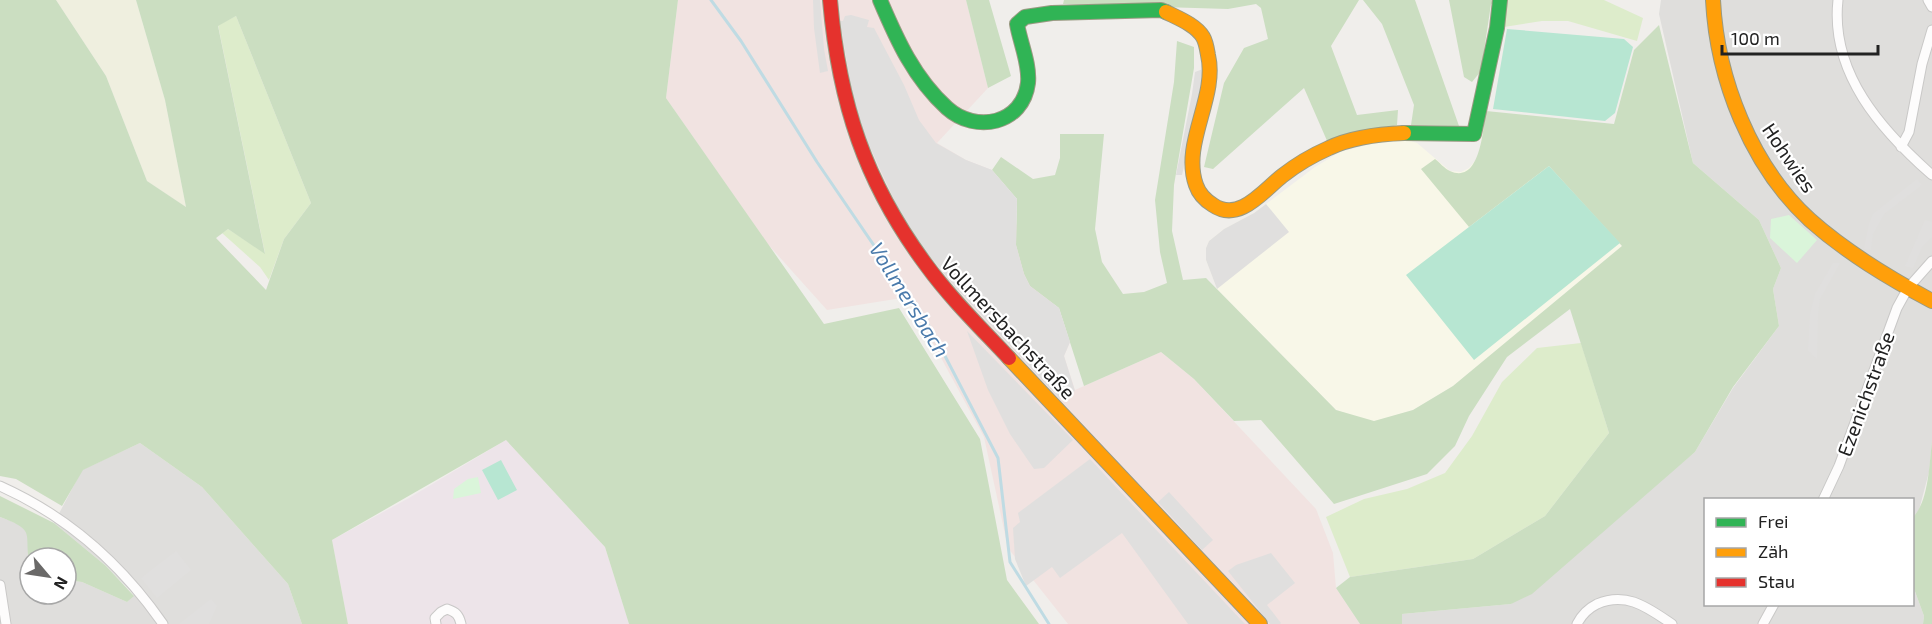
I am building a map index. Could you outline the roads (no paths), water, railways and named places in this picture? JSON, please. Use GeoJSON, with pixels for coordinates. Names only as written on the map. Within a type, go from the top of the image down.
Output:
{"type":"FeatureCollection","features":[{"type":"Feature","properties":{"kind":"street","name":"Vollmersbachstraße"},"geometry":{"type":"LineString","coordinates":[[830,0],[837,63],[853,131],[862,156],[895,222],[913,250],[955,300],[1260,624]]}},
{"type":"Feature","properties":{"kind":"street"},"geometry":{"type":"LineString","coordinates":[[880,0],[904,54],[932,92],[950,111],[962,119],[972,123],[986,124],[1001,121],[1010,116],[1025,96],[1028,80],[1017,24],[1025,17],[1052,13],[1161,10],[1178,17],[1203,38],[1212,70],[1192,177],[1197,193],[1213,207],[1222,211],[1237,210],[1257,199],[1285,173],[1331,146],[1370,136],[1398,133],[1474,134],[1497,28],[1500,0]]}},
{"type":"Feature","properties":{"kind":"street","name":"Hohwies"},"geometry":{"type":"LineString","coordinates":[[1713,0],[1722,72],[1730,97],[1761,158],[1794,203],[1826,233],[1851,252],[1932,301]]}},
{"type":"Feature","properties":{"kind":"street"},"geometry":{"type":"LineString","coordinates":[[1838,0],[1838,29],[1842,50],[1868,108],[1901,147],[1932,175]]}},
{"type":"Feature","properties":{"kind":"street"},"geometry":{"type":"LineString","coordinates":[[1928,0],[1932,7]]}},
{"type":"Feature","properties":{"kind":"street"},"geometry":{"type":"LineString","coordinates":[[1901,147],[1909,132],[1922,64],[1932,30]]}},
{"type":"Feature","properties":{"kind":"street","name":"Ezenichstraße"},"geometry":{"type":"LineString","coordinates":[[1824,498],[1839,466],[1897,308],[1908,288],[1932,261]]}},
{"type":"Feature","properties":{"kind":"street"},"geometry":{"type":"LineString","coordinates":[[0,486],[50,512],[93,546],[121,570],[164,624]]}},
{"type":"Feature","properties":{"kind":"street"},"geometry":{"type":"LineString","coordinates":[[0,585],[6,624]]}},
{"type":"Feature","properties":{"kind":"street"},"geometry":{"type":"LineString","coordinates":[[1577,624],[1592,606],[1609,599],[1621,598],[1644,606],[1672,624]]}},
{"type":"Feature","properties":{"kind":"street"},"geometry":{"type":"LineString","coordinates":[[1763,624],[1773,606]]}},
{"type":"Feature","properties":{"kind":"street"},"geometry":{"type":"LineString","coordinates":[[436,624],[435,618],[447,609],[455,612],[461,624]]}},
{"type":"Feature","properties":{"kind":"waterway","name":"Vollmersbach"},"geometry":{"type":"LineString","coordinates":[[711,0],[741,41],[817,162],[931,329],[998,458],[1010,562],[1049,624]]}}]}
